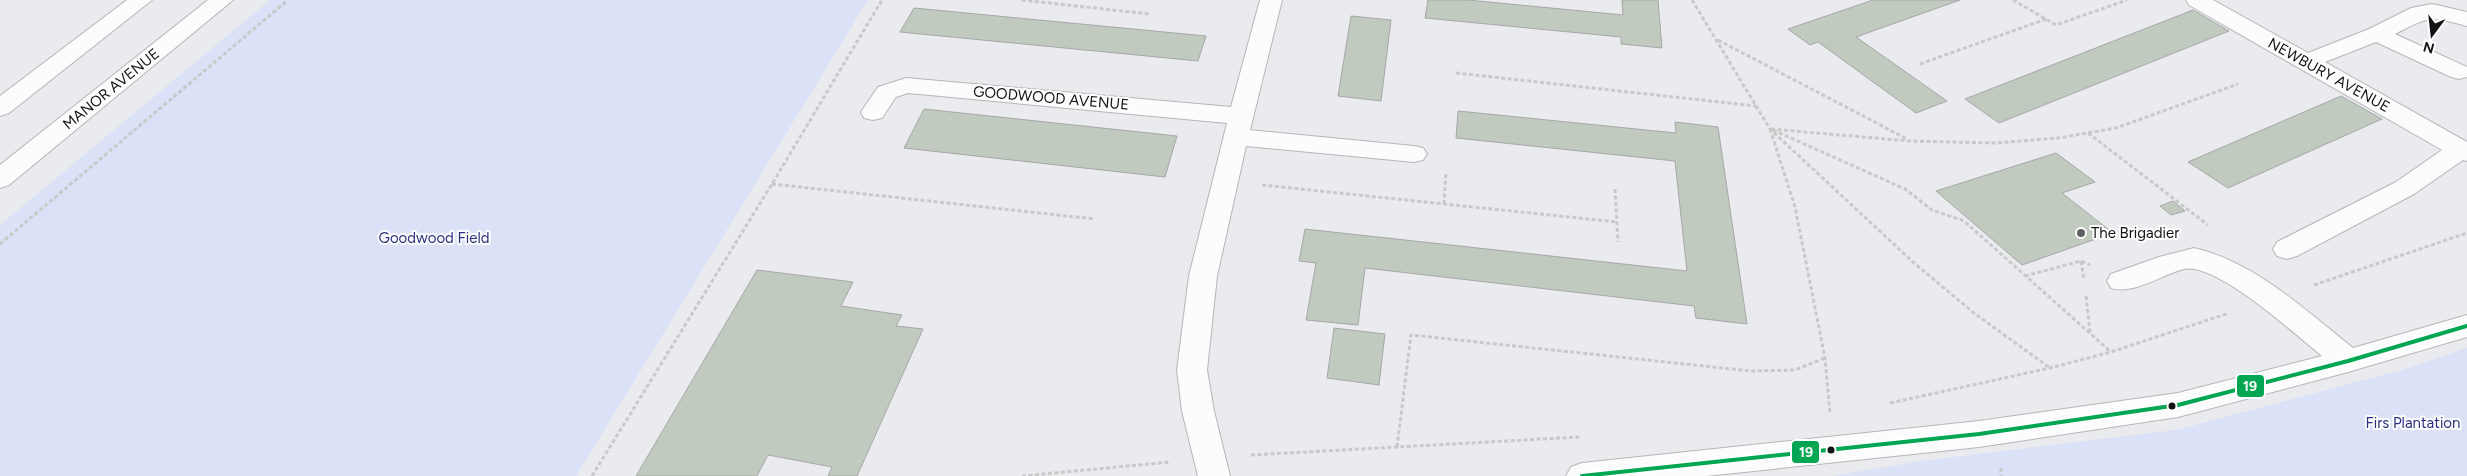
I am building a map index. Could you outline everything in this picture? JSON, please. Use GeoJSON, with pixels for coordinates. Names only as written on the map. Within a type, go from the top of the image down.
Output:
{"type":"FeatureCollection","features":[{"type":"Feature","properties":{"kind":"street"},"geometry":{"type":"LineString","coordinates":[[0,108],[141,0]]}},
{"type":"Feature","properties":{"kind":"street","name":"MANOR AVENUE"},"geometry":{"type":"LineString","coordinates":[[0,179],[222,0]]}},
{"type":"Feature","properties":{"kind":"street"},"geometry":{"type":"LineString","coordinates":[[1212,467],[1198,411],[1192,370],[1203,276],[1224,180],[1271,0]]}},
{"type":"Feature","properties":{"kind":"street","name":"NEWBURY AVENUE"},"geometry":{"type":"LineString","coordinates":[[2197,0],[2464,151],[2405,188],[2287,249]]}},
{"type":"Feature","properties":{"kind":"street"},"geometry":{"type":"LineString","coordinates":[[2305,62],[2377,34],[2426,12],[2446,13],[2467,19]]}},
{"type":"Feature","properties":{"kind":"street"},"geometry":{"type":"LineString","coordinates":[[2377,34],[2459,72]]}},
{"type":"Feature","properties":{"kind":"street","name":"GOODWOOD AVENUE"},"geometry":{"type":"LineString","coordinates":[[873,112],[886,92],[906,85],[1238,126],[1414,154]]}},
{"type":"Feature","properties":{"kind":"street"},"geometry":{"type":"LineString","coordinates":[[2121,281],[2192,258],[2204,259],[2221,265],[2270,300],[2348,362]]}},
{"type":"Feature","properties":{"kind":"street"},"geometry":{"type":"LineString","coordinates":[[1582,476],[1979,434],[2178,405],[2348,362],[2467,326]]}},
{"type":"Feature","properties":{"kind":"path"},"geometry":{"type":"LineString","coordinates":[[0,244],[288,0]]}},
{"type":"Feature","properties":{"kind":"path"},"geometry":{"type":"LineString","coordinates":[[592,476],[772,184],[882,0]]}},
{"type":"Feature","properties":{"kind":"path"},"geometry":{"type":"LineString","coordinates":[[1022,0],[1149,14]]}},
{"type":"Feature","properties":{"kind":"path"},"geometry":{"type":"LineString","coordinates":[[1692,0],[1718,40],[1770,129],[1795,207],[1825,358],[1831,416]]}},
{"type":"Feature","properties":{"kind":"path"},"geometry":{"type":"LineString","coordinates":[[2013,0],[2056,25],[2127,0]]}},
{"type":"Feature","properties":{"kind":"path"},"geometry":{"type":"LineString","coordinates":[[1920,64],[2046,19]]}},
{"type":"Feature","properties":{"kind":"path"},"geometry":{"type":"LineString","coordinates":[[1718,40],[1909,141]]}},
{"type":"Feature","properties":{"kind":"path"},"geometry":{"type":"LineString","coordinates":[[1456,73],[1757,106]]}},
{"type":"Feature","properties":{"kind":"path"},"geometry":{"type":"LineString","coordinates":[[1770,129],[1909,141],[1995,143],[2058,138],[2116,128],[2238,84]]}},
{"type":"Feature","properties":{"kind":"path"},"geometry":{"type":"LineString","coordinates":[[1770,129],[1905,189],[1932,210],[1964,221],[2110,352]]}},
{"type":"Feature","properties":{"kind":"path"},"geometry":{"type":"LineString","coordinates":[[1770,129],[1913,262],[1974,313],[2050,368]]}},
{"type":"Feature","properties":{"kind":"path"},"geometry":{"type":"LineString","coordinates":[[2088,133],[2222,236],[2221,265]]}},
{"type":"Feature","properties":{"kind":"path"},"geometry":{"type":"LineString","coordinates":[[1224,180],[1617,222]]}},
{"type":"Feature","properties":{"kind":"path"},"geometry":{"type":"LineString","coordinates":[[772,184],[1095,220]]}},
{"type":"Feature","properties":{"kind":"path"},"geometry":{"type":"LineString","coordinates":[[1615,189],[1618,242]]}},
{"type":"Feature","properties":{"kind":"path"},"geometry":{"type":"LineString","coordinates":[[1888,404],[2050,368],[2110,352],[2467,233]]}},
{"type":"Feature","properties":{"kind":"path"},"geometry":{"type":"LineString","coordinates":[[2025,276],[2081,260],[2121,281]]}},
{"type":"Feature","properties":{"kind":"path"},"geometry":{"type":"LineString","coordinates":[[1397,447],[1411,335],[1752,371],[1795,370],[1825,358]]}},
{"type":"Feature","properties":{"kind":"path"},"geometry":{"type":"LineString","coordinates":[[1821,417],[1840,414]]}},
{"type":"Feature","properties":{"kind":"path"},"geometry":{"type":"LineString","coordinates":[[1022,476],[1212,467],[1397,447],[1584,436]]}},
{"type":"Feature","properties":{"kind":"green space","name":"Goodwood Field"},"geometry":{"type":"Polygon","coordinates":[[[270,0],[868,0],[576,476],[0,476],[0,225],[270,0]]]}},
{"type":"Feature","properties":{"kind":"green space","name":"Firs Plantation"},"geometry":{"type":"Polygon","coordinates":[[[2467,348],[2467,476],[1832,476],[1928,460],[2176,430],[2402,370],[2467,348]]]}},
{"type":"Feature","properties":{"kind":"building"},"geometry":{"type":"Polygon","coordinates":[[[1428,0],[1468,0],[1623,15],[1622,0],[1658,0],[1662,48],[1621,44],[1621,37],[1425,18],[1428,0]]]}},
{"type":"Feature","properties":{"kind":"building"},"geometry":{"type":"Polygon","coordinates":[[[1873,0],[1960,0],[1856,37],[1947,101],[1916,113],[1818,42],[1810,45],[1788,29],[1873,0]]]}},
{"type":"Feature","properties":{"kind":"building"},"geometry":{"type":"Polygon","coordinates":[[[914,8],[1206,36],[1198,61],[900,32],[914,8]]]}},
{"type":"Feature","properties":{"kind":"building"},"geometry":{"type":"Polygon","coordinates":[[[2193,10],[2229,31],[1999,123],[1965,99],[2193,10]]]}},
{"type":"Feature","properties":{"kind":"building"},"geometry":{"type":"Polygon","coordinates":[[[1351,16],[1391,20],[1381,101],[1338,96],[1351,16]]]}},
{"type":"Feature","properties":{"kind":"building"},"geometry":{"type":"Polygon","coordinates":[[[2341,96],[2382,119],[2228,188],[2188,162],[2341,96]]]}},
{"type":"Feature","properties":{"kind":"building"},"geometry":{"type":"Polygon","coordinates":[[[924,109],[1177,136],[1165,177],[904,148],[924,109]]]}},
{"type":"Feature","properties":{"kind":"building"},"geometry":{"type":"Polygon","coordinates":[[[1458,111],[1676,133],[1675,122],[1718,127],[1747,324],[1696,318],[1694,306],[1365,268],[1358,325],[1306,320],[1316,263],[1299,261],[1305,229],[1687,271],[1675,161],[1456,138],[1458,111]]]}},
{"type":"Feature","properties":{"kind":"building"},"geometry":{"type":"Polygon","coordinates":[[[2056,153],[2095,182],[2062,193],[2113,233],[2022,265],[1936,191],[2056,153]]]}},
{"type":"Feature","properties":{"kind":"building"},"geometry":{"type":"Polygon","coordinates":[[[2173,201],[2185,211],[2171,215],[2160,206],[2173,201]]]}},
{"type":"Feature","properties":{"kind":"building"},"geometry":{"type":"Polygon","coordinates":[[[757,270],[853,282],[841,306],[902,315],[896,326],[923,329],[857,476],[828,476],[832,467],[768,455],[757,476],[636,476],[757,270]]]}},
{"type":"Feature","properties":{"kind":"building"},"geometry":{"type":"Polygon","coordinates":[[[1334,328],[1385,334],[1379,385],[1327,378],[1334,328]]]}},
{"type":"Feature","properties":{"kind":"transit line","name":"19"},"geometry":{"type":"LineString","coordinates":[[1582,476],[1979,434],[2178,405],[2348,361],[2467,326]]}},
{"type":"Feature","properties":{"kind":"place","name":"The Brigadier"},"geometry":{"type":"Point","coordinates":[2081,233]}}]}
